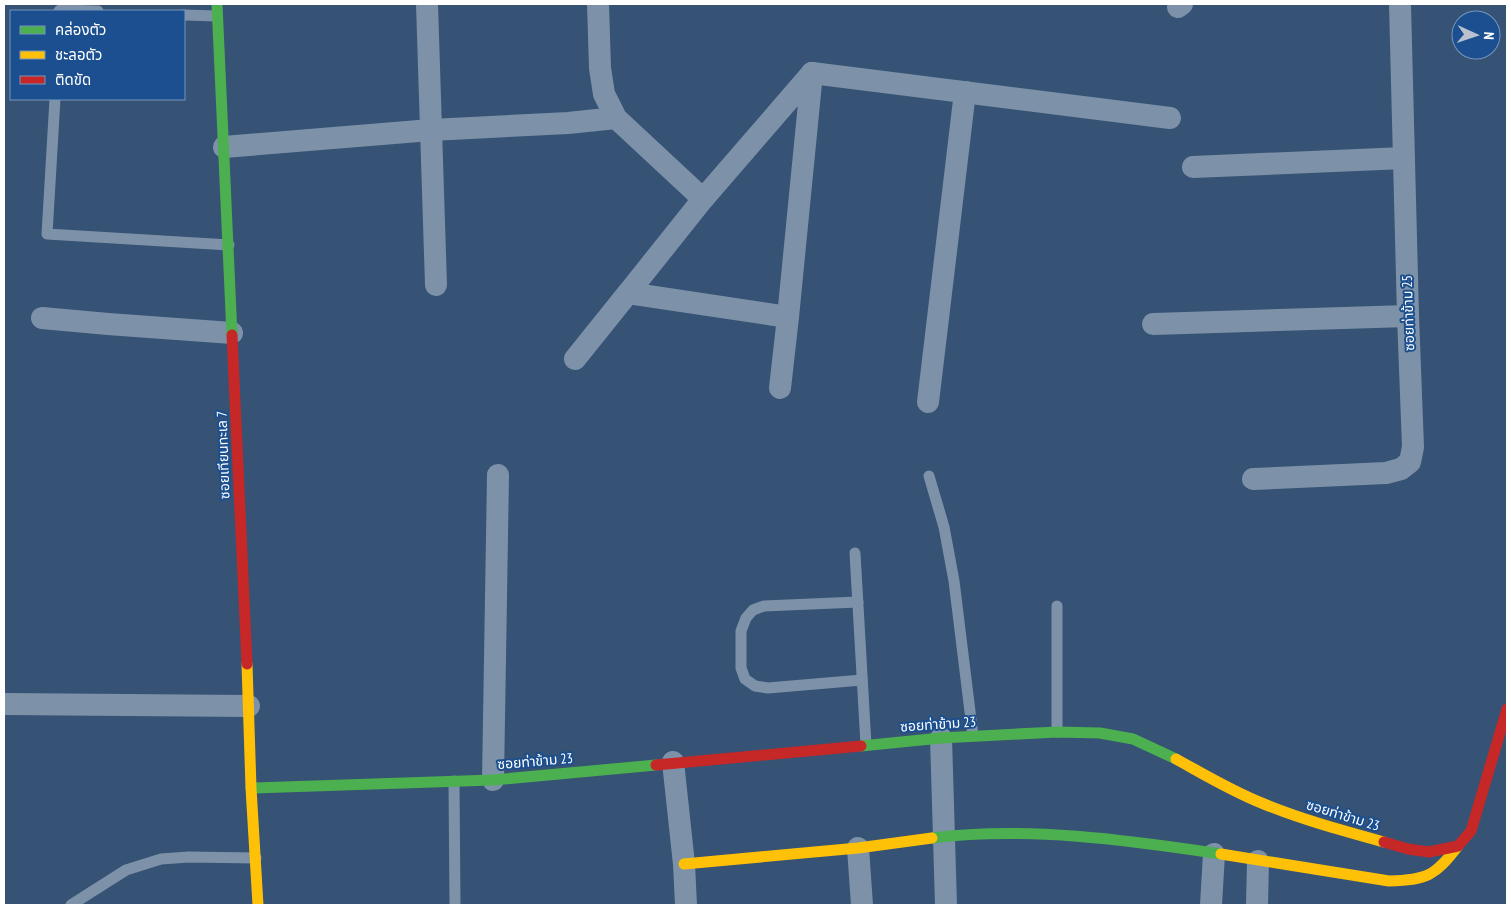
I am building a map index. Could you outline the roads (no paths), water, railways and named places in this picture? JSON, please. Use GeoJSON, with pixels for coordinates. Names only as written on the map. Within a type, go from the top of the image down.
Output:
{"type":"FeatureCollection","features":[{"type":"Feature","properties":{"kind":"street","name":"ซอยเทียนทะเล 7"},"geometry":{"type":"LineString","coordinates":[[217,4],[249,706],[251,788],[258,905]]}},
{"type":"Feature","properties":{"kind":"street"},"geometry":{"type":"LineString","coordinates":[[427,4],[436,285]]}},
{"type":"Feature","properties":{"kind":"street"},"geometry":{"type":"LineString","coordinates":[[598,4],[600,68],[604,94],[616,118],[703,199]]}},
{"type":"Feature","properties":{"kind":"street","name":"ซอยท่าข้าม 25"},"geometry":{"type":"LineString","coordinates":[[1252,479],[1386,473],[1401,469],[1410,462],[1413,447],[1400,4]]}},
{"type":"Feature","properties":{"kind":"street"},"geometry":{"type":"LineString","coordinates":[[812,73],[1170,118]]}},
{"type":"Feature","properties":{"kind":"street"},"geometry":{"type":"LineString","coordinates":[[575,358],[703,199],[812,73]]}},
{"type":"Feature","properties":{"kind":"street"},"geometry":{"type":"LineString","coordinates":[[780,388],[812,73]]}},
{"type":"Feature","properties":{"kind":"street"},"geometry":{"type":"LineString","coordinates":[[928,402],[965,92]]}},
{"type":"Feature","properties":{"kind":"street"},"geometry":{"type":"LineString","coordinates":[[224,147],[431,130],[568,123],[616,118]]}},
{"type":"Feature","properties":{"kind":"street"},"geometry":{"type":"LineString","coordinates":[[1193,166],[1404,158]]}},
{"type":"Feature","properties":{"kind":"street"},"geometry":{"type":"LineString","coordinates":[[628,293],[788,317]]}},
{"type":"Feature","properties":{"kind":"street"},"geometry":{"type":"LineString","coordinates":[[1153,324],[1408,316]]}},
{"type":"Feature","properties":{"kind":"street"},"geometry":{"type":"LineString","coordinates":[[42,318],[232,333]]}},
{"type":"Feature","properties":{"kind":"street"},"geometry":{"type":"LineString","coordinates":[[493,780],[498,475]]}},
{"type":"Feature","properties":{"kind":"street"},"geometry":{"type":"LineString","coordinates":[[4,704],[249,706]]}},
{"type":"Feature","properties":{"kind":"street"},"geometry":{"type":"LineString","coordinates":[[684,864],[858,848],[943,837],[1032,834],[1166,846],[1389,881],[1412,881],[1431,875],[1442,867],[1471,831],[1507,709]]}},
{"type":"Feature","properties":{"kind":"street","name":"ซอยท่าข้าม 23"},"geometry":{"type":"LineString","coordinates":[[251,788],[493,780],[941,738],[1057,732],[1100,733],[1133,739],[1165,753],[1265,805],[1328,827],[1408,849],[1430,852],[1458,846]]}},
{"type":"Feature","properties":{"kind":"street"},"geometry":{"type":"LineString","coordinates":[[941,738],[946,905]]}},
{"type":"Feature","properties":{"kind":"street"},"geometry":{"type":"LineString","coordinates":[[673,762],[684,864],[686,905]]}},
{"type":"Feature","properties":{"kind":"street"},"geometry":{"type":"LineString","coordinates":[[858,848],[862,905]]}},
{"type":"Feature","properties":{"kind":"street"},"geometry":{"type":"LineString","coordinates":[[1211,905],[1214,854]]}},
{"type":"Feature","properties":{"kind":"street"},"geometry":{"type":"LineString","coordinates":[[1257,905],[1258,860]]}},
{"type":"Feature","properties":{"kind":"lane"},"geometry":{"type":"LineString","coordinates":[[185,15],[218,16]]}},
{"type":"Feature","properties":{"kind":"lane"},"geometry":{"type":"LineString","coordinates":[[55,100],[47,234],[229,245]]}},
{"type":"Feature","properties":{"kind":"lane"},"geometry":{"type":"LineString","coordinates":[[929,476],[944,528],[954,581],[973,736]]}},
{"type":"Feature","properties":{"kind":"lane"},"geometry":{"type":"LineString","coordinates":[[855,553],[866,745]]}},
{"type":"Feature","properties":{"kind":"lane"},"geometry":{"type":"LineString","coordinates":[[858,602],[764,606],[753,610],[746,618],[741,631],[741,668],[745,679],[755,686],[768,688],[862,680]]}},
{"type":"Feature","properties":{"kind":"lane"},"geometry":{"type":"LineString","coordinates":[[1057,606],[1057,732]]}},
{"type":"Feature","properties":{"kind":"lane"},"geometry":{"type":"LineString","coordinates":[[454,781],[455,905]]}},
{"type":"Feature","properties":{"kind":"lane"},"geometry":{"type":"LineString","coordinates":[[71,905],[126,870],[161,859],[188,857],[256,858]]}}]}
